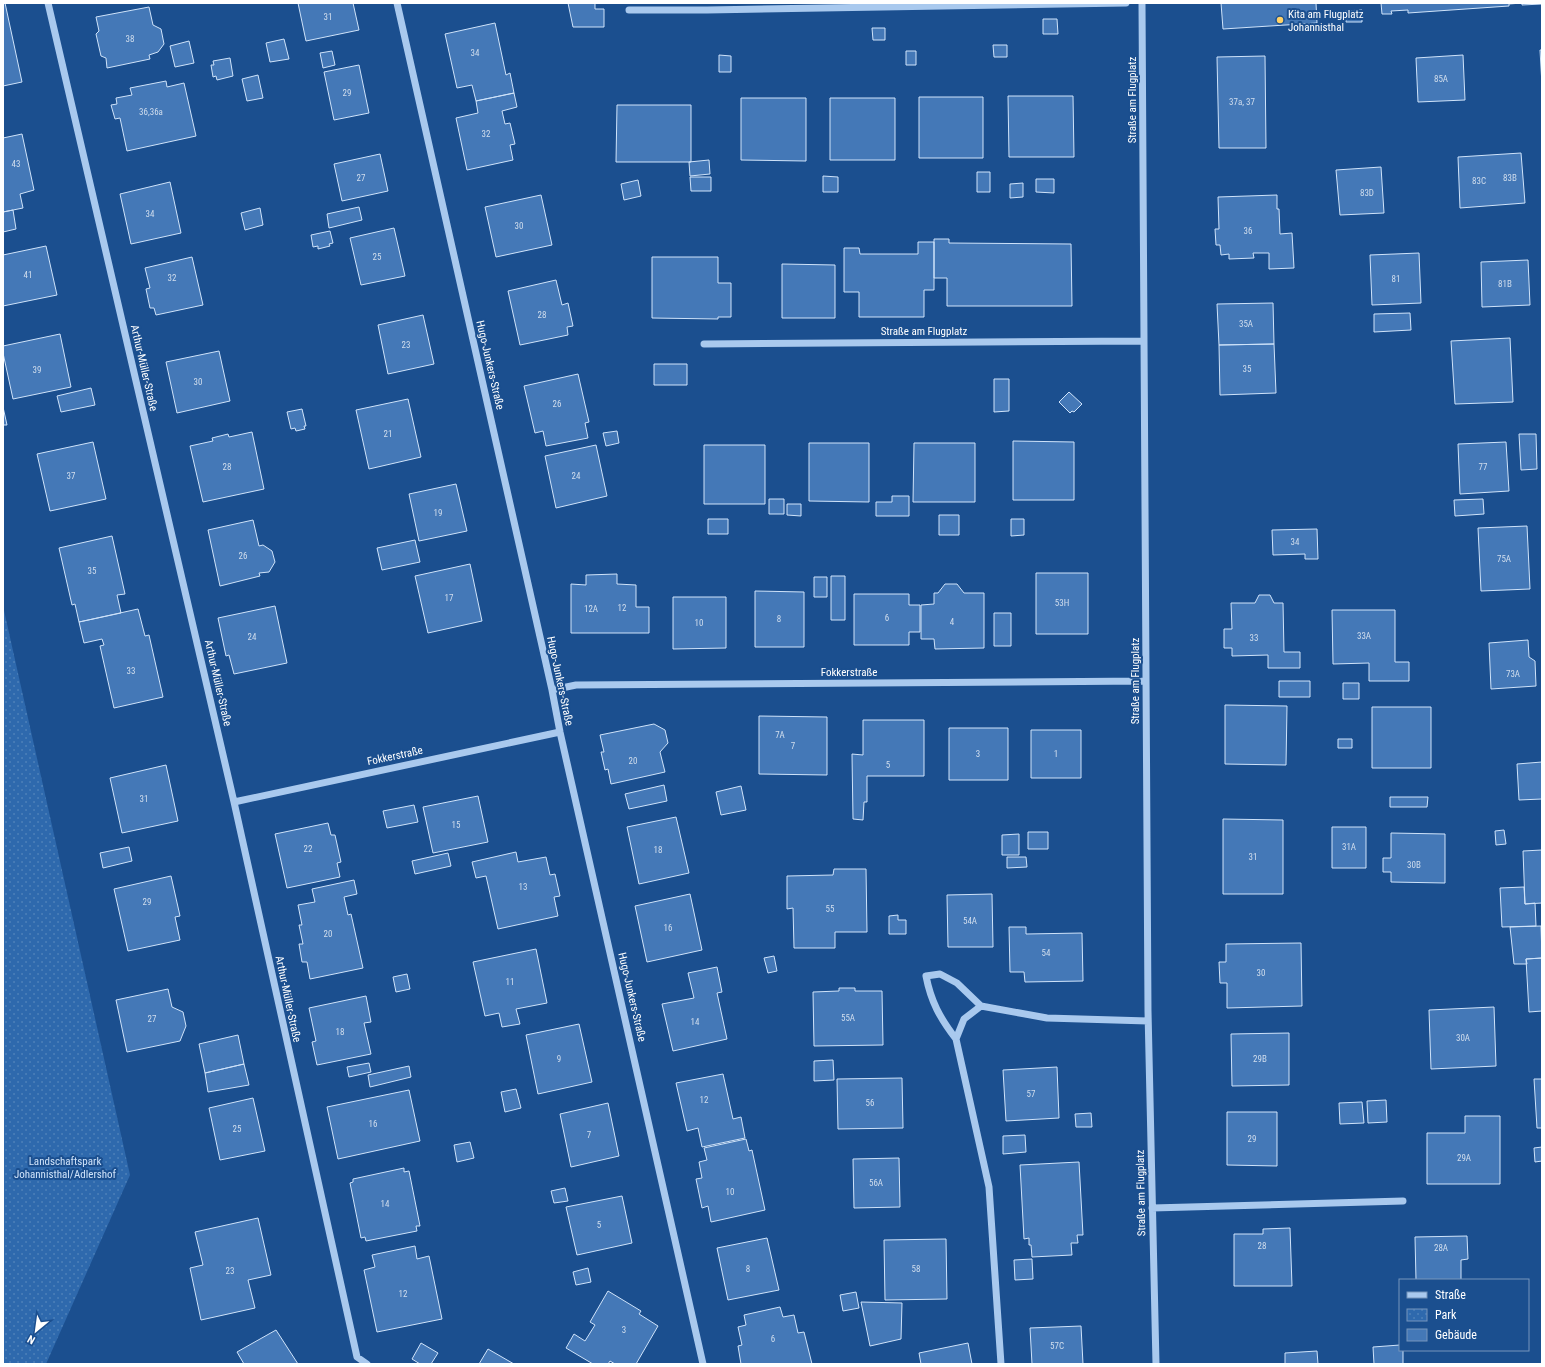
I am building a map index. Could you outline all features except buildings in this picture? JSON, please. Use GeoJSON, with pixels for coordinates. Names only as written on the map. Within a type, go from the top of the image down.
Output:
{"type":"FeatureCollection","features":[{"type":"Feature","properties":{"kind":"street","name":"Arthur-Müller-Straße"},"geometry":{"type":"LineString","coordinates":[[48,3],[234,802],[356,1357],[367,1364]]}},
{"type":"Feature","properties":{"kind":"street","name":"Hugo-Junkers-Straße"},"geometry":{"type":"LineString","coordinates":[[397,3],[703,1364]]}},
{"type":"Feature","properties":{"kind":"street"},"geometry":{"type":"LineString","coordinates":[[629,10],[723,10],[1126,3]]}},
{"type":"Feature","properties":{"kind":"street","name":"Straße am Flugplatz"},"geometry":{"type":"LineString","coordinates":[[1142,3],[1148,1021],[1156,1364]]}},
{"type":"Feature","properties":{"kind":"street","name":"Straße am Flugplatz"},"geometry":{"type":"LineString","coordinates":[[704,344],[1144,341]]}},
{"type":"Feature","properties":{"kind":"street","name":"Fokkerstraße"},"geometry":{"type":"LineString","coordinates":[[552,690],[576,685],[1146,681]]}},
{"type":"Feature","properties":{"kind":"street","name":"Fokkerstraße"},"geometry":{"type":"LineString","coordinates":[[234,802],[560,732]]}},
{"type":"Feature","properties":{"kind":"street"},"geometry":{"type":"LineString","coordinates":[[1001,1364],[989,1187],[956,1039],[943,1023],[930,994],[926,976],[940,974],[957,983],[980,1006],[1047,1018],[1148,1021]]}},
{"type":"Feature","properties":{"kind":"street"},"geometry":{"type":"LineString","coordinates":[[956,1039],[964,1019],[980,1006]]}},
{"type":"Feature","properties":{"kind":"street"},"geometry":{"type":"LineString","coordinates":[[1152,1208],[1403,1201]]}},
{"type":"Feature","properties":{"kind":"green space","name":"Landschaftspark Johannisthal/Adlershof"},"geometry":{"type":"Polygon","coordinates":[[[3,606],[130,1175],[46,1364],[3,1364],[3,606]]]}},
{"type":"Feature","properties":{"kind":"place","name":"Kita am Flugplatz Johannisthal"},"geometry":{"type":"Point","coordinates":[1280,20]}}]}
